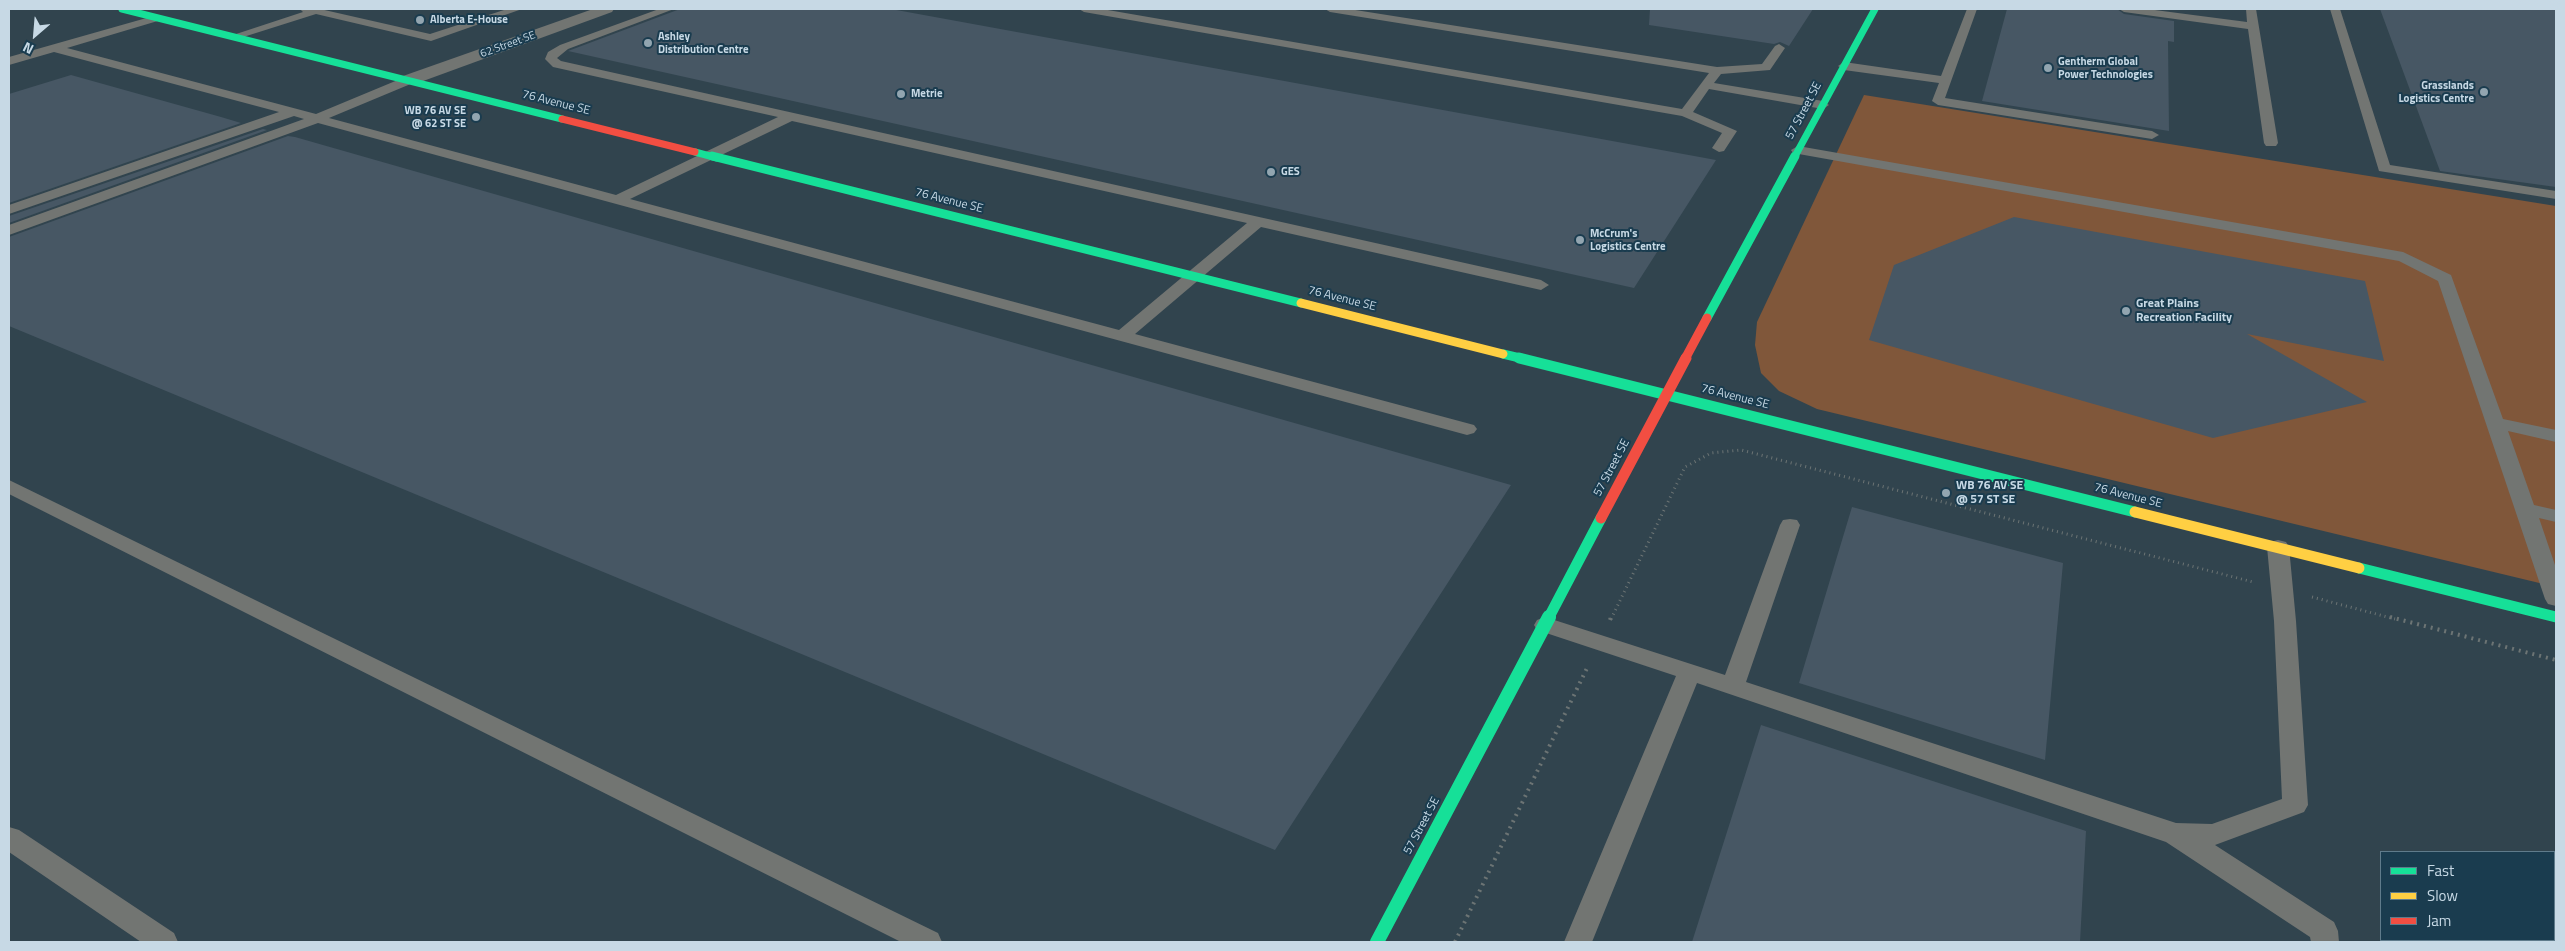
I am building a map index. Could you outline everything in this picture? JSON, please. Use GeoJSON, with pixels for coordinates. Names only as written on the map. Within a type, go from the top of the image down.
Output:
{"type":"FeatureCollection","features":[{"type":"Feature","properties":{"kind":"street","name":"76 Avenue SE"},"geometry":{"type":"LineString","coordinates":[[122,9],[2556,616]]}},
{"type":"Feature","properties":{"kind":"street","name":"62 Street SE"},"geometry":{"type":"LineString","coordinates":[[409,80],[607,9]]}},
{"type":"Feature","properties":{"kind":"street","name":"57 Street SE"},"geometry":{"type":"LineString","coordinates":[[1377,942],[1666,394],[1875,9]]}},
{"type":"Feature","properties":{"kind":"lane"},"geometry":{"type":"LineString","coordinates":[[233,37],[310,10],[431,38],[517,9]]}},
{"type":"Feature","properties":{"kind":"lane"},"geometry":{"type":"LineString","coordinates":[[669,9],[564,47],[552,54],[551,59],[557,64],[1542,285]]}},
{"type":"Feature","properties":{"kind":"lane"},"geometry":{"type":"LineString","coordinates":[[1084,9],[1685,114],[1730,131],[1719,148]]}},
{"type":"Feature","properties":{"kind":"lane"},"geometry":{"type":"LineString","coordinates":[[1330,9],[1716,71],[1766,67],[1779,48]]}},
{"type":"Feature","properties":{"kind":"lane"},"geometry":{"type":"LineString","coordinates":[[1972,9],[1938,101],[2152,135]]}},
{"type":"Feature","properties":{"kind":"lane"},"geometry":{"type":"LineString","coordinates":[[2124,9],[2253,26]]}},
{"type":"Feature","properties":{"kind":"lane"},"geometry":{"type":"LineString","coordinates":[[2251,9],[2271,143]]}},
{"type":"Feature","properties":{"kind":"lane"},"geometry":{"type":"LineString","coordinates":[[2335,9],[2384,168],[2556,196]]}},
{"type":"Feature","properties":{"kind":"lane"},"geometry":{"type":"LineString","coordinates":[[9,61],[157,18]]}},
{"type":"Feature","properties":{"kind":"lane"},"geometry":{"type":"LineString","coordinates":[[54,48],[1467,429]]}},
{"type":"Feature","properties":{"kind":"lane"},"geometry":{"type":"LineString","coordinates":[[1844,66],[1946,80]]}},
{"type":"Feature","properties":{"kind":"lane"},"geometry":{"type":"LineString","coordinates":[[1685,114],[1716,71]]}},
{"type":"Feature","properties":{"kind":"lane"},"geometry":{"type":"LineString","coordinates":[[9,230],[316,118],[409,80]]}},
{"type":"Feature","properties":{"kind":"lane"},"geometry":{"type":"LineString","coordinates":[[1706,85],[1823,105]]}},
{"type":"Feature","properties":{"kind":"lane"},"geometry":{"type":"LineString","coordinates":[[9,210],[294,112]]}},
{"type":"Feature","properties":{"kind":"lane"},"geometry":{"type":"LineString","coordinates":[[616,200],[791,116]]}},
{"type":"Feature","properties":{"kind":"lane"},"geometry":{"type":"LineString","coordinates":[[1798,150],[2403,258],[2445,278],[2556,599]]}},
{"type":"Feature","properties":{"kind":"lane"},"geometry":{"type":"LineString","coordinates":[[1122,336],[1258,222]]}},
{"type":"Feature","properties":{"kind":"lane"},"geometry":{"type":"LineString","coordinates":[[2495,423],[2556,436]]}},
{"type":"Feature","properties":{"kind":"lane"},"geometry":{"type":"LineString","coordinates":[[9,486],[928,942]]}},
{"type":"Feature","properties":{"kind":"lane"},"geometry":{"type":"LineString","coordinates":[[2525,508],[2556,516]]}},
{"type":"Feature","properties":{"kind":"lane"},"geometry":{"type":"LineString","coordinates":[[1733,686],[1790,525]]}},
{"type":"Feature","properties":{"kind":"lane"},"geometry":{"type":"LineString","coordinates":[[2176,834],[2213,835],[2295,805],[2278,547]]}},
{"type":"Feature","properties":{"kind":"lane"},"geometry":{"type":"LineString","coordinates":[[1544,624],[2176,834],[2324,931],[2325,942]]}},
{"type":"Feature","properties":{"kind":"lane"},"geometry":{"type":"LineString","coordinates":[[1578,942],[1690,672]]}},
{"type":"Feature","properties":{"kind":"lane"},"geometry":{"type":"LineString","coordinates":[[9,838],[164,942]]}},
{"type":"Feature","properties":{"kind":"path"},"geometry":{"type":"LineString","coordinates":[[1456,942],[1685,467],[1711,453],[1750,452],[2556,660]]}},
{"type":"Feature","properties":{"kind":"shaded area"},"geometry":{"type":"Polygon","coordinates":[[[1864,95],[2556,206],[2556,587],[1817,409],[1779,391],[1761,373],[1755,345],[1757,322],[1864,95]]]}},
{"type":"Feature","properties":{"kind":"building"},"geometry":{"type":"Polygon","coordinates":[[[680,9],[891,9],[1716,160],[1634,288],[568,51],[680,9]]]}},
{"type":"Feature","properties":{"kind":"building"},"geometry":{"type":"Polygon","coordinates":[[[1650,9],[1813,9],[1789,46],[1780,42],[1774,44],[1649,25],[1650,9]]]}},
{"type":"Feature","properties":{"kind":"building"},"geometry":{"type":"Polygon","coordinates":[[[2007,9],[2117,9],[2124,14],[2174,21],[2174,42],[2168,41],[2169,131],[1982,101],[2007,9]]]}},
{"type":"Feature","properties":{"kind":"building","name":"Grasslands Logistics Centre"},"geometry":{"type":"Polygon","coordinates":[[[2380,9],[2556,9],[2556,187],[2440,171],[2380,9]]]}},
{"type":"Feature","properties":{"kind":"building"},"geometry":{"type":"Polygon","coordinates":[[[71,75],[241,123],[9,203],[9,94],[71,75]]]}},
{"type":"Feature","properties":{"kind":"building"},"geometry":{"type":"Polygon","coordinates":[[[263,129],[267,130],[9,223],[9,216],[263,129]]]}},
{"type":"Feature","properties":{"kind":"building"},"geometry":{"type":"Polygon","coordinates":[[[288,136],[1511,485],[1275,850],[9,326],[9,237],[288,136]]]}},
{"type":"Feature","properties":{"kind":"building","name":"Great Plains Recreation Facility"},"geometry":{"type":"Polygon","coordinates":[[[2014,217],[2365,281],[2384,361],[2247,334],[2367,402],[2213,438],[1869,340],[1894,265],[2014,217]]]}},
{"type":"Feature","properties":{"kind":"building"},"geometry":{"type":"Polygon","coordinates":[[[1852,507],[2063,563],[2045,760],[1799,683],[1852,507]]]}},
{"type":"Feature","properties":{"kind":"building"},"geometry":{"type":"Polygon","coordinates":[[[1761,725],[2086,831],[2080,942],[1692,942],[1761,725]]]}},
{"type":"Feature","properties":{"kind":"traffic: fast"},"geometry":{"type":"LineString","coordinates":[[122,9],[562,119]]}},
{"type":"Feature","properties":{"kind":"traffic: fast"},"geometry":{"type":"LineString","coordinates":[[1707,318],[1875,9]]}},
{"type":"Feature","properties":{"kind":"traffic: fast"},"geometry":{"type":"LineString","coordinates":[[695,152],[1301,303]]}},
{"type":"Feature","properties":{"kind":"traffic: fast"},"geometry":{"type":"LineString","coordinates":[[1503,354],[2135,512]]}},
{"type":"Feature","properties":{"kind":"traffic: fast"},"geometry":{"type":"LineString","coordinates":[[1377,942],[1601,518]]}},
{"type":"Feature","properties":{"kind":"traffic: fast"},"geometry":{"type":"LineString","coordinates":[[2359,568],[2556,617]]}},
{"type":"Feature","properties":{"kind":"traffic: slow"},"geometry":{"type":"LineString","coordinates":[[1301,303],[1503,354]]}},
{"type":"Feature","properties":{"kind":"traffic: slow"},"geometry":{"type":"LineString","coordinates":[[2135,512],[2359,568]]}},
{"type":"Feature","properties":{"kind":"traffic: jam"},"geometry":{"type":"LineString","coordinates":[[562,119],[695,152]]}},
{"type":"Feature","properties":{"kind":"traffic: jam"},"geometry":{"type":"LineString","coordinates":[[1601,518],[1707,318]]}},
{"type":"Feature","properties":{"kind":"place","name":"Alberta E-House"},"geometry":{"type":"Point","coordinates":[420,20]}},
{"type":"Feature","properties":{"kind":"place","name":"Ashley Distribution Centre"},"geometry":{"type":"Point","coordinates":[648,43]}},
{"type":"Feature","properties":{"kind":"place","name":"Gentherm Global Power Technologies"},"geometry":{"type":"Point","coordinates":[2048,68]}},
{"type":"Feature","properties":{"kind":"place","name":"Grasslands Logistics Centre"},"geometry":{"type":"Point","coordinates":[2484,92]}},
{"type":"Feature","properties":{"kind":"place","name":"Metrie"},"geometry":{"type":"Point","coordinates":[901,94]}},
{"type":"Feature","properties":{"kind":"place","name":"WB 76 AV SE @ 62 ST SE"},"geometry":{"type":"Point","coordinates":[476,117]}},
{"type":"Feature","properties":{"kind":"place","name":"GES"},"geometry":{"type":"Point","coordinates":[1271,172]}},
{"type":"Feature","properties":{"kind":"place","name":"McCrum's Logistics Centre"},"geometry":{"type":"Point","coordinates":[1580,240]}},
{"type":"Feature","properties":{"kind":"place","name":"Great Plains Recreation Facility"},"geometry":{"type":"Point","coordinates":[2126,311]}},
{"type":"Feature","properties":{"kind":"place","name":"WB 76 AV SE @ 57 ST SE"},"geometry":{"type":"Point","coordinates":[1946,493]}}]}
